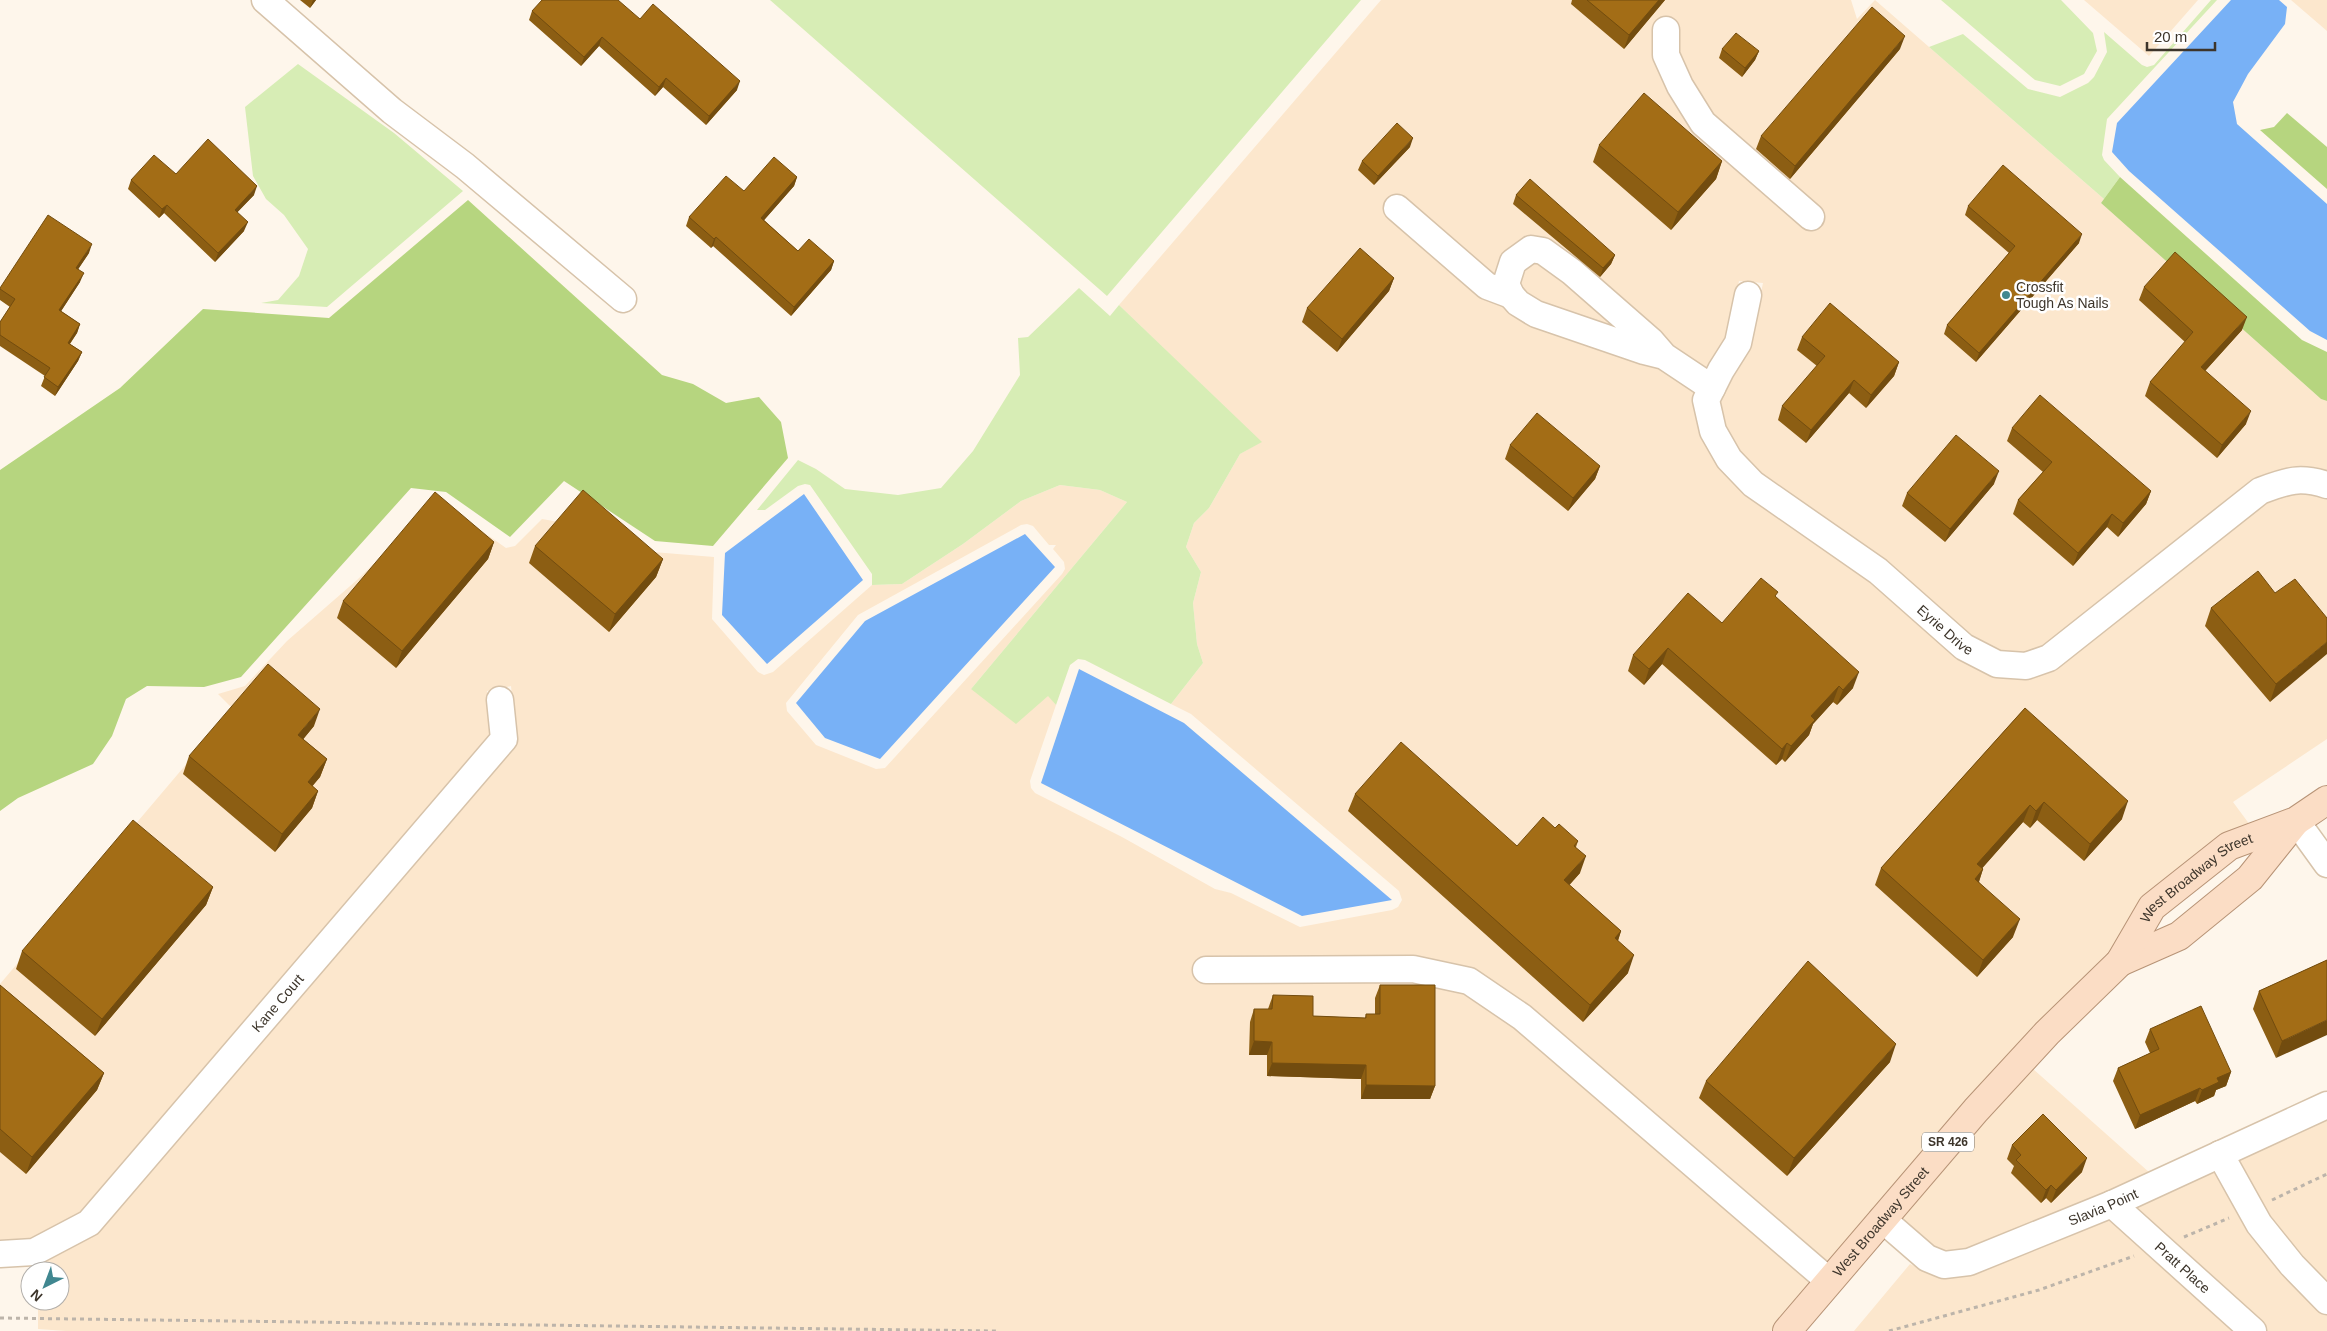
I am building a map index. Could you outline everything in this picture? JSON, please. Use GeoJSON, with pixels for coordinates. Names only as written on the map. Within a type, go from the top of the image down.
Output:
{"type":"FeatureCollection","features":[{"type":"Feature","properties":{"kind":"main road","name":"West Broadway Street"},"geometry":{"type":"LineString","coordinates":[[1787,1331],[1973,1113],[2034,1047],[2120,962],[2152,907],[2229,846],[2296,821],[2327,800]]}},
{"type":"Feature","properties":{"kind":"main road","name":"West Broadway Street"},"geometry":{"type":"LineString","coordinates":[[2120,962],[2179,936],[2250,878],[2296,821]]}},
{"type":"Feature","properties":{"kind":"street"},"geometry":{"type":"LineString","coordinates":[[265,0],[392,111],[465,166],[623,299]]}},
{"type":"Feature","properties":{"kind":"street"},"geometry":{"type":"LineString","coordinates":[[1666,30],[1666,55],[1680,86],[1703,123],[1811,217]]}},
{"type":"Feature","properties":{"kind":"street"},"geometry":{"type":"LineString","coordinates":[[1397,208],[1487,286],[1511,295]]}},
{"type":"Feature","properties":{"kind":"street"},"geometry":{"type":"LineString","coordinates":[[1664,356],[1536,314],[1518,303],[1511,295],[1506,284],[1513,262],[1531,249],[1543,251],[1572,272],[1650,341],[1664,356],[1712,388]]}},
{"type":"Feature","properties":{"kind":"street","name":"Eyrie Drive"},"geometry":{"type":"LineString","coordinates":[[1748,294],[1738,343],[1706,400],[1713,430],[1729,459],[1753,484],[1878,570],[1964,647],[1997,664],[2026,666],[2049,658],[2260,491],[2289,480],[2309,479],[2327,485]]}},
{"type":"Feature","properties":{"kind":"street","name":"Kane Court"},"geometry":{"type":"LineString","coordinates":[[0,1254],[34,1252],[89,1223],[504,739],[500,700]]}},
{"type":"Feature","properties":{"kind":"street"},"geometry":{"type":"LineString","coordinates":[[2296,821],[2327,864]]}},
{"type":"Feature","properties":{"kind":"street"},"geometry":{"type":"LineString","coordinates":[[1206,970],[1413,969],[1469,981],[1522,1017],[1829,1281]]}},
{"type":"Feature","properties":{"kind":"street","name":"Slavia Point"},"geometry":{"type":"LineString","coordinates":[[1882,1219],[1927,1258],[1944,1265],[1969,1262],[2112,1204],[2327,1105]]}},
{"type":"Feature","properties":{"kind":"street"},"geometry":{"type":"LineString","coordinates":[[2220,1154],[2250,1210],[2273,1243],[2327,1301]]}},
{"type":"Feature","properties":{"kind":"street","name":"Pratt Place"},"geometry":{"type":"LineString","coordinates":[[2112,1204],[2253,1331]]}},
{"type":"Feature","properties":{"kind":"path"},"geometry":{"type":"LineString","coordinates":[[1889,1331],[2039,1290],[2160,1247],[2250,1210],[2327,1174]]}},
{"type":"Feature","properties":{"kind":"path"},"geometry":{"type":"LineString","coordinates":[[0,1318],[997,1331]]}},
{"type":"Feature","properties":{"kind":"shaded area"},"geometry":{"type":"Polygon","coordinates":[[[1381,0],[1851,0],[1857,19],[1875,0],[2104,199],[2101,203],[2321,399],[2327,401],[2327,472],[2314,467],[2291,467],[2253,482],[2045,647],[2026,653],[2001,652],[1972,636],[1885,560],[1762,475],[1739,451],[1724,425],[1719,401],[1750,344],[1763,283],[1739,281],[1727,340],[1694,405],[1702,438],[1718,466],[1869,581],[1956,657],[1990,675],[2024,678],[2265,502],[2290,492],[2306,492],[2327,499],[2327,739],[2233,802],[2250,825],[2112,953],[2104,956],[2105,960],[1830,1262],[1771,1331],[66,1331],[38,1329],[38,1311],[70,1311],[70,1261],[41,1261],[516,736],[511,686],[487,691],[491,736],[82,1213],[32,1240],[0,1241],[0,984],[233,709],[218,694],[245,686],[287,641],[357,580],[411,527],[441,502],[506,548],[515,546],[542,519],[587,527],[653,552],[714,557],[712,619],[758,672],[764,675],[773,672],[872,585],[902,584],[963,544],[1021,501],[1060,485],[1100,490],[1127,502],[971,689],[1048,695],[1056,705],[1030,781],[1031,788],[1035,793],[1122,837],[1215,889],[1231,893],[1300,927],[1392,910],[1398,907],[1402,900],[1399,891],[1191,714],[1171,704],[1203,663],[1197,644],[1193,603],[1201,572],[1186,547],[1194,523],[1209,508],[1240,454],[1261,442],[1119,305],[1381,0]],[[1021,525],[858,615],[786,703],[787,711],[816,745],[876,769],[885,768],[1062,574],[1065,569],[1064,562],[1053,549],[1056,545],[1049,545],[1033,526],[1021,525]]]}},
{"type":"Feature","properties":{"kind":"shaded area"},"geometry":{"type":"Polygon","coordinates":[[[2084,0],[2198,0],[2149,56],[2084,0]]]}},
{"type":"Feature","properties":{"kind":"shaded area"},"geometry":{"type":"Polygon","coordinates":[[[2291,0],[2327,0],[2327,31],[2291,0]]]}},
{"type":"Feature","properties":{"kind":"shaded area"},"geometry":{"type":"Polygon","coordinates":[[[2031,1067],[2150,1173],[1967,1250],[1947,1252],[1934,1247],[1899,1217],[2031,1067]]]}},
{"type":"Feature","properties":{"kind":"shaded area"},"geometry":{"type":"Polygon","coordinates":[[[2327,1118],[2327,1331],[1854,1331],[1910,1264],[1938,1277],[2327,1118]]]}},
{"type":"Feature","properties":{"kind":"green space"},"geometry":{"type":"Polygon","coordinates":[[[770,0],[1361,0],[1107,296],[770,0]]]}},
{"type":"Feature","properties":{"kind":"green space"},"geometry":{"type":"Polygon","coordinates":[[[1941,0],[2061,0],[2093,33],[2097,51],[2084,74],[2060,86],[2035,80],[1941,0]]]}},
{"type":"Feature","properties":{"kind":"green space"},"geometry":{"type":"Polygon","coordinates":[[[2211,0],[2217,0],[2107,119],[2102,155],[2104,160],[2120,177],[2104,199],[1929,47],[1963,34],[2028,89],[2060,97],[2088,83],[2094,77],[2107,52],[2104,32],[2142,65],[2147,67],[2154,65],[2211,0]]]}},
{"type":"Feature","properties":{"kind":"green space"},"geometry":{"type":"Polygon","coordinates":[[[298,64],[394,133],[463,191],[327,307],[261,303],[278,300],[299,276],[308,249],[284,215],[266,199],[253,176],[245,107],[298,64]]]}},
{"type":"Feature","properties":{"kind":"green space"},"geometry":{"type":"Polygon","coordinates":[[[2287,113],[2327,147],[2327,189],[2260,130],[2274,127],[2287,113]]]}},
{"type":"Feature","properties":{"kind":"green space"},"geometry":{"type":"Polygon","coordinates":[[[2120,177],[2302,340],[2327,352],[2327,401],[2321,399],[2101,203],[2120,177]]]}},
{"type":"Feature","properties":{"kind":"green space"},"geometry":{"type":"Polygon","coordinates":[[[468,200],[662,375],[693,384],[726,403],[759,397],[781,422],[788,458],[713,546],[655,541],[564,481],[510,537],[446,492],[411,488],[241,677],[204,687],[147,686],[126,699],[112,736],[93,764],[18,798],[0,811],[0,470],[120,388],[203,309],[329,318],[468,200]]]}},
{"type":"Feature","properties":{"kind":"green space"},"geometry":{"type":"Polygon","coordinates":[[[1079,288],[1110,316],[1119,305],[1262,442],[1240,454],[1209,508],[1194,523],[1186,547],[1201,572],[1193,603],[1197,644],[1203,663],[1171,704],[1085,660],[1078,659],[1070,665],[1056,705],[1048,696],[1016,724],[971,689],[1127,502],[1100,490],[1060,485],[1021,501],[963,544],[902,584],[872,585],[872,574],[810,485],[798,486],[765,510],[757,510],[798,460],[816,469],[845,489],[898,495],[941,488],[973,451],[1020,375],[1018,338],[1028,337],[1079,288]]]}},
{"type":"Feature","properties":{"kind":"water"},"geometry":{"type":"Polygon","coordinates":[[[2231,0],[2279,0],[2287,7],[2285,24],[2248,74],[2233,102],[2237,124],[2327,204],[2327,340],[2310,331],[2129,171],[2112,152],[2117,123],[2231,0]]]}},
{"type":"Feature","properties":{"kind":"water"},"geometry":{"type":"Polygon","coordinates":[[[804,494],[863,580],[767,664],[722,615],[725,553],[804,494]]]}},
{"type":"Feature","properties":{"kind":"water"},"geometry":{"type":"Polygon","coordinates":[[[1025,534],[1055,567],[880,759],[825,738],[796,703],[865,621],[1025,534]]]}},
{"type":"Feature","properties":{"kind":"water"},"geometry":{"type":"Polygon","coordinates":[[[1079,669],[1184,723],[1392,900],[1302,916],[1041,783],[1079,669]]]}},
{"type":"Feature","properties":{"kind":"building"},"geometry":{"type":"Polygon","coordinates":[[[542,0],[618,0],[640,19],[653,4],[740,81],[709,116],[666,78],[659,87],[602,37],[584,57],[532,11],[542,0]]]}},
{"type":"Feature","properties":{"kind":"building"},"geometry":{"type":"Polygon","coordinates":[[[1587,0],[1659,0],[1629,35],[1587,0]]]}},
{"type":"Feature","properties":{"kind":"building"},"geometry":{"type":"Polygon","coordinates":[[[1872,7],[1905,36],[1795,166],[1761,136],[1872,7]]]}},
{"type":"Feature","properties":{"kind":"building"},"geometry":{"type":"Polygon","coordinates":[[[1736,33],[1759,51],[1745,68],[1722,49],[1736,33]]]}},
{"type":"Feature","properties":{"kind":"building"},"geometry":{"type":"Polygon","coordinates":[[[1644,93],[1722,161],[1678,212],[1599,145],[1644,93]]]}},
{"type":"Feature","properties":{"kind":"building"},"geometry":{"type":"Polygon","coordinates":[[[1397,123],[1413,138],[1378,176],[1362,161],[1397,123]]]}},
{"type":"Feature","properties":{"kind":"building"},"geometry":{"type":"Polygon","coordinates":[[[208,139],[257,186],[235,210],[248,222],[218,253],[167,205],[162,209],[131,180],[154,155],[176,174],[208,139]]]}},
{"type":"Feature","properties":{"kind":"building"},"geometry":{"type":"Polygon","coordinates":[[[774,157],[797,177],[761,218],[798,251],[809,239],[834,261],[794,307],[716,237],[714,239],[689,217],[726,176],[744,191],[774,157]]]}},
{"type":"Feature","properties":{"kind":"building","name":"Crossfit Tough As Nails"},"geometry":{"type":"Polygon","coordinates":[[[2003,165],[2082,234],[1979,353],[1947,325],[2015,246],[1968,206],[2003,165]]]}},
{"type":"Feature","properties":{"kind":"building"},"geometry":{"type":"Polygon","coordinates":[[[1530,179],[1615,255],[1603,268],[1516,195],[1530,179]]]}},
{"type":"Feature","properties":{"kind":"building"},"geometry":{"type":"Polygon","coordinates":[[[48,215],[92,244],[76,268],[84,273],[59,310],[80,324],[68,343],[82,352],[58,387],[44,377],[50,368],[0,335],[0,322],[15,299],[0,288],[48,215]]]}},
{"type":"Feature","properties":{"kind":"building"},"geometry":{"type":"Polygon","coordinates":[[[1360,248],[1394,278],[1342,339],[1307,308],[1360,248]]]}},
{"type":"Feature","properties":{"kind":"building"},"geometry":{"type":"Polygon","coordinates":[[[2175,252],[2247,317],[2201,367],[2251,411],[2222,445],[2150,382],[2193,332],[2144,287],[2175,252]]]}},
{"type":"Feature","properties":{"kind":"building"},"geometry":{"type":"Polygon","coordinates":[[[1830,303],[1899,362],[1871,395],[1854,380],[1811,430],[1782,406],[1825,356],[1802,337],[1830,303]]]}},
{"type":"Feature","properties":{"kind":"building"},"geometry":{"type":"Polygon","coordinates":[[[2040,395],[2151,491],[2123,523],[2112,514],[2078,553],[2018,500],[2052,462],[2012,428],[2040,395]]]}},
{"type":"Feature","properties":{"kind":"building"},"geometry":{"type":"Polygon","coordinates":[[[1537,413],[1600,466],[1573,498],[1510,445],[1537,413]]]}},
{"type":"Feature","properties":{"kind":"building"},"geometry":{"type":"Polygon","coordinates":[[[1956,435],[1999,471],[1950,529],[1907,493],[1956,435]]]}},
{"type":"Feature","properties":{"kind":"building"},"geometry":{"type":"Polygon","coordinates":[[[583,490],[663,559],[615,614],[535,546],[583,490]]]}},
{"type":"Feature","properties":{"kind":"building"},"geometry":{"type":"Polygon","coordinates":[[[435,492],[494,542],[402,651],[343,601],[435,492]]]}},
{"type":"Feature","properties":{"kind":"building"},"geometry":{"type":"Polygon","coordinates":[[[2258,571],[2275,593],[2295,579],[2327,618],[2327,642],[2276,684],[2211,608],[2258,571]]]}},
{"type":"Feature","properties":{"kind":"building"},"geometry":{"type":"Polygon","coordinates":[[[1761,578],[1778,592],[1775,596],[1859,672],[1843,690],[1839,686],[1811,716],[1815,720],[1791,746],[1787,743],[1782,749],[1668,648],[1649,669],[1633,655],[1688,593],[1722,623],[1761,578]]]}},
{"type":"Feature","properties":{"kind":"building"},"geometry":{"type":"Polygon","coordinates":[[[268,664],[320,709],[298,735],[327,759],[308,782],[318,791],[282,834],[189,756],[268,664]]]}},
{"type":"Feature","properties":{"kind":"building"},"geometry":{"type":"Polygon","coordinates":[[[2025,708],[2128,801],[2090,844],[2044,802],[2036,811],[2030,805],[1977,864],[1983,869],[1975,879],[2020,919],[1983,960],[1881,868],[2025,708]]]}},
{"type":"Feature","properties":{"kind":"building"},"geometry":{"type":"Polygon","coordinates":[[[1401,742],[1517,846],[1543,817],[1555,828],[1559,824],[1578,841],[1574,846],[1586,856],[1564,880],[1621,931],[1615,938],[1634,955],[1590,1005],[1355,794],[1401,742]]]}},
{"type":"Feature","properties":{"kind":"building"},"geometry":{"type":"Polygon","coordinates":[[[133,820],[213,887],[102,1019],[22,951],[133,820]]]}},
{"type":"Feature","properties":{"kind":"building"},"geometry":{"type":"Polygon","coordinates":[[[2327,960],[2327,1020],[2282,1041],[2259,991],[2327,960]]]}},
{"type":"Feature","properties":{"kind":"building"},"geometry":{"type":"Polygon","coordinates":[[[1808,961],[1896,1044],[1794,1158],[1706,1081],[1808,961]]]}},
{"type":"Feature","properties":{"kind":"building"},"geometry":{"type":"Polygon","coordinates":[[[0,985],[104,1073],[32,1157],[0,1129],[0,985]]]}},
{"type":"Feature","properties":{"kind":"building"},"geometry":{"type":"Polygon","coordinates":[[[1380,985],[1435,985],[1435,1086],[1366,1085],[1366,1065],[1272,1063],[1272,1042],[1254,1041],[1254,1009],[1272,1009],[1273,995],[1313,996],[1313,1016],[1366,1018],[1366,1014],[1380,1014],[1380,985]]]}},
{"type":"Feature","properties":{"kind":"building"},"geometry":{"type":"Polygon","coordinates":[[[2201,1006],[2231,1072],[2217,1078],[2219,1082],[2202,1090],[2200,1088],[2140,1115],[2118,1068],[2159,1049],[2150,1029],[2201,1006]]]}},
{"type":"Feature","properties":{"kind":"building"},"geometry":{"type":"Polygon","coordinates":[[[2043,1114],[2087,1158],[2056,1190],[2051,1185],[2046,1190],[2016,1160],[2021,1155],[2012,1145],[2043,1114]]]}},
{"type":"Feature","properties":{"kind":"place","name":"Crossfit Tough As Nails"},"geometry":{"type":"Point","coordinates":[2006,295]}}]}
